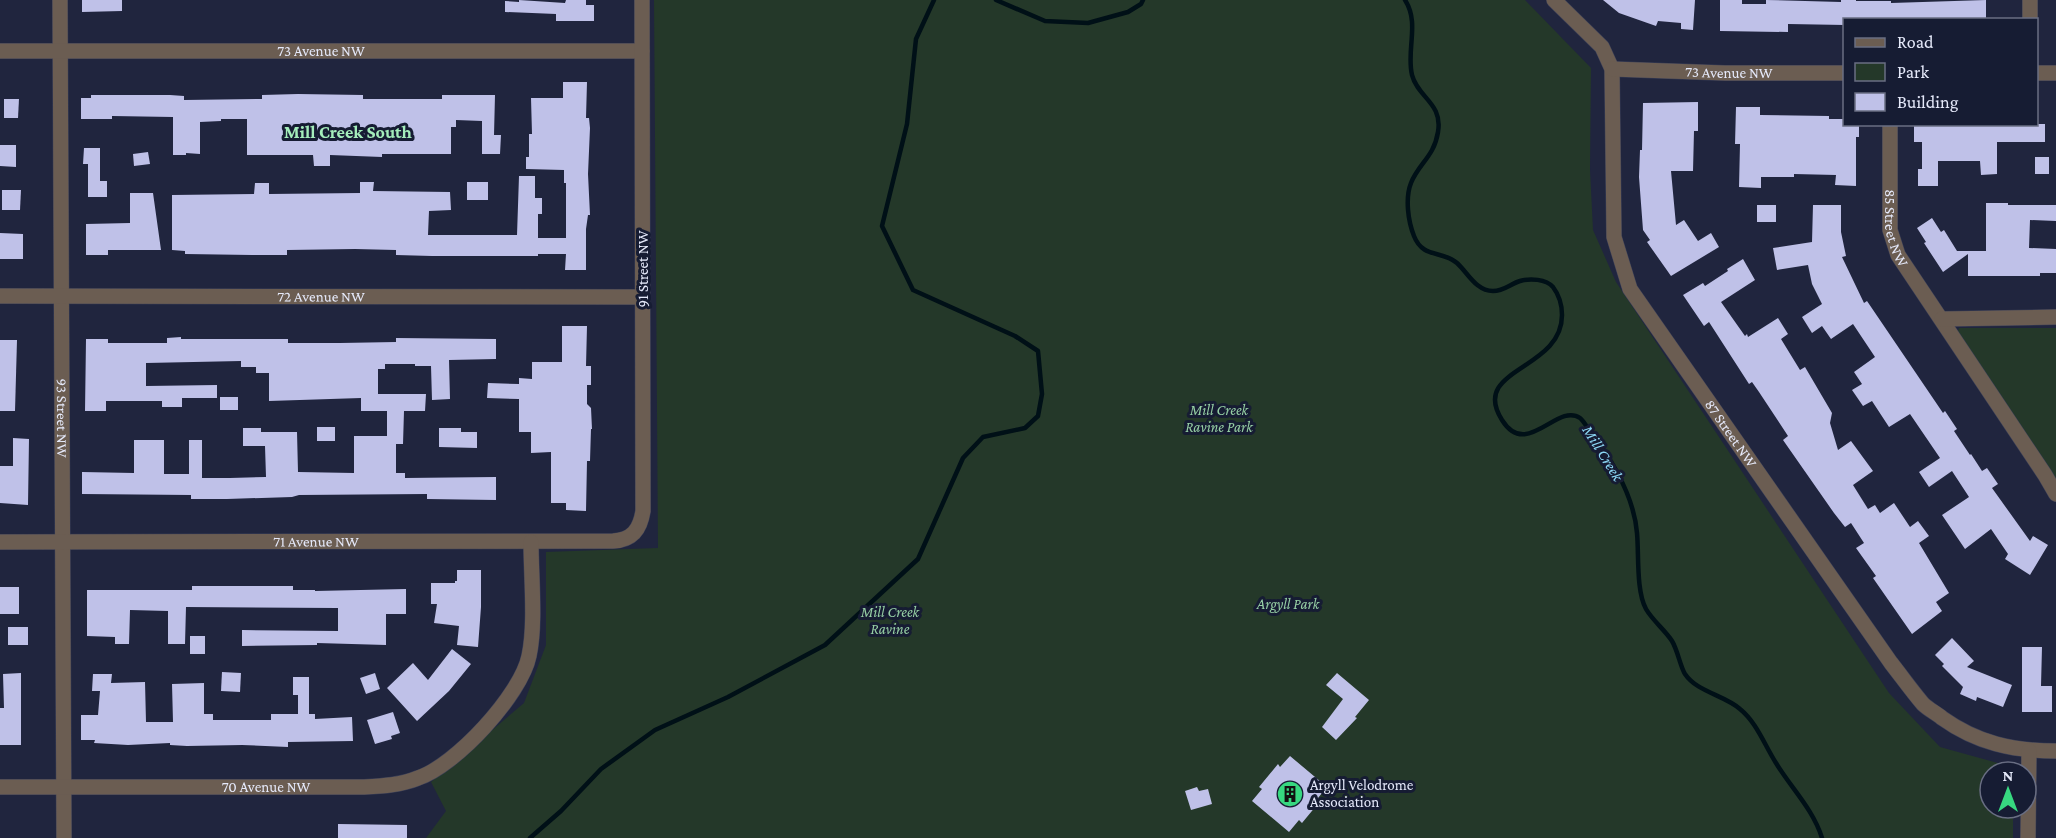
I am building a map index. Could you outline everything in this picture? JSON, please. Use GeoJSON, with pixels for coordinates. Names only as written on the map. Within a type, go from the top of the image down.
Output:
{"type":"FeatureCollection","features":[{"type":"Feature","properties":{"kind":"street","name":"93 Street NW"},"geometry":{"type":"LineString","coordinates":[[60,0],[63,838]]}},
{"type":"Feature","properties":{"kind":"street","name":"91 Street NW"},"geometry":{"type":"LineString","coordinates":[[632,536],[640,525],[643,511],[642,0]]}},
{"type":"Feature","properties":{"kind":"street"},"geometry":{"type":"LineString","coordinates":[[1554,0],[1602,47],[1612,69]]}},
{"type":"Feature","properties":{"kind":"street"},"geometry":{"type":"LineString","coordinates":[[2030,0],[2030,18]]}},
{"type":"Feature","properties":{"kind":"street","name":"73 Avenue NW"},"geometry":{"type":"LineString","coordinates":[[0,51],[642,51]]}},
{"type":"Feature","properties":{"kind":"street","name":"73 Avenue NW"},"geometry":{"type":"LineString","coordinates":[[1612,69],[1725,73],[1843,73]]}},
{"type":"Feature","properties":{"kind":"street","name":"87 Street NW"},"geometry":{"type":"LineString","coordinates":[[1612,69],[1614,237],[1630,289],[1891,663],[1924,705],[1955,727],[1979,739],[2029,751]]}},
{"type":"Feature","properties":{"kind":"street"},"geometry":{"type":"LineString","coordinates":[[2038,73],[2056,73]]}},
{"type":"Feature","properties":{"kind":"street","name":"85 Street NW"},"geometry":{"type":"LineString","coordinates":[[1890,126],[1891,237],[1898,255],[2056,494]]}},
{"type":"Feature","properties":{"kind":"street","name":"72 Avenue NW"},"geometry":{"type":"LineString","coordinates":[[0,296],[643,297]]}},
{"type":"Feature","properties":{"kind":"street"},"geometry":{"type":"LineString","coordinates":[[1942,319],[2056,317]]}},
{"type":"Feature","properties":{"kind":"street","name":"71 Avenue NW"},"geometry":{"type":"LineString","coordinates":[[0,542],[531,542],[613,541],[632,536]]}},
{"type":"Feature","properties":{"kind":"street","name":"70 Avenue NW"},"geometry":{"type":"LineString","coordinates":[[0,788],[364,787],[391,785],[419,778],[442,765],[503,707],[522,677],[530,656],[532,628],[531,542]]}},
{"type":"Feature","properties":{"kind":"street"},"geometry":{"type":"LineString","coordinates":[[2028,838],[2029,751],[2056,751]]}},
{"type":"Feature","properties":{"kind":"green space","name":"Mill Creek Ravine Park"},"geometry":{"type":"Polygon","coordinates":[[[654,0],[1525,0],[1591,68],[1590,170],[1593,230],[1616,282],[1889,693],[1940,747],[1987,760],[1978,760],[1978,820],[2013,820],[2013,838],[426,838],[446,811],[431,782],[524,703],[546,645],[546,552],[658,548],[654,0]]]}},
{"type":"Feature","properties":{"kind":"green space"},"geometry":{"type":"Polygon","coordinates":[[[1959,328],[2056,328],[2056,481],[1957,334],[1959,328]]]}},
{"type":"Feature","properties":{"kind":"building"},"geometry":{"type":"Polygon","coordinates":[[[82,0],[122,0],[122,11],[82,12],[82,0]]]}},
{"type":"Feature","properties":{"kind":"building"},"geometry":{"type":"Polygon","coordinates":[[[519,0],[565,3],[566,0],[586,0],[586,5],[594,5],[594,21],[556,21],[556,14],[505,12],[505,1],[519,2],[519,0]]]}},
{"type":"Feature","properties":{"kind":"building"},"geometry":{"type":"Polygon","coordinates":[[[1603,0],[1695,0],[1693,30],[1681,29],[1681,23],[1658,21],[1656,26],[1619,13],[1603,0]]]}},
{"type":"Feature","properties":{"kind":"building"},"geometry":{"type":"Polygon","coordinates":[[[1720,0],[1742,0],[1742,4],[1766,4],[1766,0],[1841,2],[1841,0],[1856,0],[1891,1],[1891,3],[1986,0],[1986,18],[1843,18],[1843,25],[1788,24],[1788,32],[1720,31],[1720,0]]]}},
{"type":"Feature","properties":{"kind":"building"},"geometry":{"type":"Polygon","coordinates":[[[563,82],[587,82],[586,118],[589,118],[590,128],[588,174],[590,215],[588,215],[586,229],[586,270],[565,270],[566,254],[432,256],[396,255],[396,250],[355,249],[287,250],[287,255],[252,255],[185,254],[185,251],[172,250],[172,195],[254,194],[255,183],[269,183],[269,194],[360,193],[360,182],[374,182],[373,191],[450,192],[451,210],[429,211],[428,235],[517,235],[519,176],[535,176],[535,198],[542,198],[542,214],[538,214],[538,238],[566,238],[564,170],[526,169],[526,157],[529,157],[529,134],[532,134],[531,98],[563,98],[563,82]]]}},
{"type":"Feature","properties":{"kind":"building"},"geometry":{"type":"Polygon","coordinates":[[[91,95],[170,95],[184,96],[184,100],[262,99],[262,95],[363,95],[363,99],[442,99],[442,95],[495,95],[494,135],[501,135],[500,154],[482,154],[482,121],[456,120],[456,127],[451,127],[451,154],[382,154],[382,157],[330,155],[330,166],[314,166],[313,155],[247,155],[247,119],[200,122],[200,154],[173,155],[173,117],[112,116],[112,119],[81,119],[81,98],[91,98],[91,95]]]}},
{"type":"Feature","properties":{"kind":"building"},"geometry":{"type":"Polygon","coordinates":[[[4,99],[19,99],[18,118],[4,118],[4,99]]]}},
{"type":"Feature","properties":{"kind":"building"},"geometry":{"type":"Polygon","coordinates":[[[1698,102],[1698,131],[1694,131],[1693,171],[1671,171],[1676,225],[1684,220],[1698,241],[1711,233],[1719,247],[1671,276],[1647,242],[1650,240],[1643,230],[1639,177],[1643,103],[1698,102]]]}},
{"type":"Feature","properties":{"kind":"building"},"geometry":{"type":"Polygon","coordinates":[[[1736,107],[1760,107],[1760,115],[1829,116],[1829,119],[1843,119],[1843,126],[1859,126],[1859,137],[1856,137],[1856,186],[1835,185],[1836,175],[1794,174],[1794,177],[1761,177],[1761,188],[1739,187],[1740,144],[1735,144],[1736,107]]]}},
{"type":"Feature","properties":{"kind":"building"},"geometry":{"type":"Polygon","coordinates":[[[2038,124],[2045,124],[2045,142],[1997,142],[1997,174],[1981,175],[1980,161],[1938,161],[1938,186],[1918,186],[1918,169],[1922,169],[1922,142],[1914,142],[1914,126],[2038,126],[2038,124]]]}},
{"type":"Feature","properties":{"kind":"building"},"geometry":{"type":"Polygon","coordinates":[[[0,145],[16,145],[16,167],[0,166],[0,145]]]}},
{"type":"Feature","properties":{"kind":"building"},"geometry":{"type":"Polygon","coordinates":[[[84,148],[100,148],[100,181],[107,181],[107,197],[88,197],[88,164],[83,164],[84,148]]]}},
{"type":"Feature","properties":{"kind":"building"},"geometry":{"type":"Polygon","coordinates":[[[148,152],[150,164],[134,166],[133,154],[148,152]]]}},
{"type":"Feature","properties":{"kind":"building"},"geometry":{"type":"Polygon","coordinates":[[[2035,157],[2049,157],[2049,174],[2035,174],[2035,157]]]}},
{"type":"Feature","properties":{"kind":"building"},"geometry":{"type":"Polygon","coordinates":[[[467,182],[488,182],[488,200],[467,200],[467,182]]]}},
{"type":"Feature","properties":{"kind":"building"},"geometry":{"type":"Polygon","coordinates":[[[2,190],[21,190],[20,210],[2,210],[2,190]]]}},
{"type":"Feature","properties":{"kind":"building"},"geometry":{"type":"Polygon","coordinates":[[[130,193],[153,193],[161,250],[108,250],[108,255],[86,255],[86,224],[130,223],[130,193]]]}},
{"type":"Feature","properties":{"kind":"building"},"geometry":{"type":"Polygon","coordinates":[[[1986,203],[2056,205],[2056,221],[2030,220],[2029,248],[2056,249],[2056,273],[2040,273],[2040,276],[1968,276],[1968,254],[1943,272],[1917,228],[1932,218],[1941,232],[1944,230],[1957,251],[1986,251],[1986,203]]]}},
{"type":"Feature","properties":{"kind":"building"},"geometry":{"type":"Polygon","coordinates":[[[1757,205],[1776,205],[1776,222],[1757,222],[1757,205]]]}},
{"type":"Feature","properties":{"kind":"building"},"geometry":{"type":"Polygon","coordinates":[[[1813,205],[1841,205],[1841,232],[1846,256],[1842,257],[1864,303],[1867,301],[1943,413],[1945,411],[1957,429],[1954,431],[1970,455],[1982,471],[1987,468],[1998,484],[1992,488],[2030,541],[2033,536],[2048,545],[2030,575],[2005,559],[2008,554],[1991,529],[1965,549],[1942,515],[1969,497],[1952,471],[1929,487],[1919,472],[1940,458],[1910,414],[1889,427],[1872,401],[1863,406],[1852,390],[1862,384],[1854,372],[1875,357],[1853,324],[1831,339],[1822,326],[1812,333],[1802,317],[1822,304],[1812,284],[1808,265],[1777,270],[1773,248],[1812,242],[1813,205]]]}},
{"type":"Feature","properties":{"kind":"building"},"geometry":{"type":"Polygon","coordinates":[[[0,233],[23,234],[23,259],[0,259],[0,233]]]}},
{"type":"Feature","properties":{"kind":"building"},"geometry":{"type":"Polygon","coordinates":[[[1743,259],[1755,280],[1721,302],[1748,337],[1778,318],[1788,334],[1781,339],[1800,370],[1805,367],[1832,413],[1830,423],[1838,450],[1851,441],[1873,471],[1853,485],[1868,509],[1875,505],[1880,513],[1894,503],[1910,527],[1918,521],[1929,536],[1919,543],[1949,593],[1936,602],[1942,611],[1912,634],[1873,578],[1876,576],[1856,548],[1864,543],[1851,523],[1845,527],[1834,513],[1783,440],[1788,436],[1759,392],[1752,382],[1749,384],[1709,322],[1704,326],[1683,295],[1703,283],[1705,286],[1743,259]]]}},
{"type":"Feature","properties":{"kind":"building"},"geometry":{"type":"Polygon","coordinates":[[[562,326],[587,326],[586,366],[591,366],[591,385],[587,385],[587,404],[591,408],[592,429],[590,461],[587,461],[586,511],[566,510],[566,503],[551,503],[551,452],[531,453],[531,432],[519,432],[519,399],[487,398],[488,383],[519,384],[519,378],[532,379],[532,362],[562,362],[562,326]]]}},
{"type":"Feature","properties":{"kind":"building"},"geometry":{"type":"Polygon","coordinates":[[[181,337],[181,339],[288,339],[288,343],[396,342],[396,338],[496,339],[496,359],[449,360],[450,399],[432,400],[431,366],[415,366],[415,364],[385,364],[385,369],[378,369],[378,394],[426,394],[425,411],[404,411],[403,444],[396,444],[396,473],[405,473],[405,478],[496,477],[496,500],[427,499],[427,494],[191,499],[191,495],[82,494],[82,472],[134,473],[134,440],[164,440],[164,474],[189,474],[189,440],[202,440],[202,478],[230,478],[266,477],[265,446],[243,446],[243,428],[261,428],[261,432],[297,432],[298,472],[354,473],[354,436],[387,436],[387,411],[361,411],[361,398],[269,401],[269,373],[256,373],[256,367],[241,367],[241,361],[146,363],[146,386],[217,385],[217,398],[182,398],[182,407],[162,407],[162,401],[106,401],[106,411],[85,411],[86,339],[108,339],[108,343],[167,343],[167,338],[181,337]]]}},
{"type":"Feature","properties":{"kind":"building"},"geometry":{"type":"Polygon","coordinates":[[[0,340],[17,340],[15,411],[0,411],[0,340]]]}},
{"type":"Feature","properties":{"kind":"building"},"geometry":{"type":"Polygon","coordinates":[[[220,397],[238,397],[238,410],[220,410],[220,397]]]}},
{"type":"Feature","properties":{"kind":"building"},"geometry":{"type":"Polygon","coordinates":[[[317,427],[335,427],[335,441],[317,441],[317,427]]]}},
{"type":"Feature","properties":{"kind":"building"},"geometry":{"type":"Polygon","coordinates":[[[439,428],[461,428],[461,432],[477,432],[477,448],[439,447],[439,428]]]}},
{"type":"Feature","properties":{"kind":"building"},"geometry":{"type":"Polygon","coordinates":[[[13,438],[29,439],[28,505],[0,503],[0,466],[13,466],[13,438]]]}},
{"type":"Feature","properties":{"kind":"building"},"geometry":{"type":"Polygon","coordinates":[[[457,570],[481,570],[478,647],[457,645],[459,626],[434,623],[437,604],[431,604],[431,583],[455,583],[457,570]]]}},
{"type":"Feature","properties":{"kind":"building"},"geometry":{"type":"Polygon","coordinates":[[[192,586],[293,586],[293,590],[315,591],[406,589],[406,614],[386,614],[386,645],[317,643],[317,645],[242,646],[242,630],[338,631],[338,608],[186,607],[185,644],[168,644],[168,611],[130,610],[129,644],[115,644],[115,637],[87,636],[87,590],[192,590],[192,586]]]}},
{"type":"Feature","properties":{"kind":"building"},"geometry":{"type":"Polygon","coordinates":[[[0,587],[19,587],[19,614],[0,614],[0,587]]]}},
{"type":"Feature","properties":{"kind":"building"},"geometry":{"type":"Polygon","coordinates":[[[8,627],[28,627],[28,645],[8,645],[8,627]]]}},
{"type":"Feature","properties":{"kind":"building"},"geometry":{"type":"Polygon","coordinates":[[[190,636],[205,636],[205,654],[190,654],[190,636]]]}},
{"type":"Feature","properties":{"kind":"building"},"geometry":{"type":"Polygon","coordinates":[[[1952,638],[1974,661],[1967,667],[2012,685],[2003,707],[1977,697],[1976,701],[1960,694],[1963,687],[1942,666],[1944,664],[1935,655],[1952,638]]]}},
{"type":"Feature","properties":{"kind":"building"},"geometry":{"type":"Polygon","coordinates":[[[2022,647],[2042,647],[2041,686],[2052,686],[2052,712],[2022,712],[2022,647]]]}},
{"type":"Feature","properties":{"kind":"building"},"geometry":{"type":"Polygon","coordinates":[[[452,649],[471,664],[449,691],[417,721],[387,688],[413,663],[428,680],[452,649]]]}},
{"type":"Feature","properties":{"kind":"building"},"geometry":{"type":"Polygon","coordinates":[[[222,672],[241,673],[240,692],[221,691],[222,672]]]}},
{"type":"Feature","properties":{"kind":"building"},"geometry":{"type":"Polygon","coordinates":[[[21,673],[21,745],[0,745],[0,708],[4,708],[3,674],[21,673]]]}},
{"type":"Feature","properties":{"kind":"building"},"geometry":{"type":"Polygon","coordinates":[[[375,673],[380,689],[366,694],[360,678],[375,673]]]}},
{"type":"Feature","properties":{"kind":"building"},"geometry":{"type":"Polygon","coordinates":[[[1337,673],[1369,700],[1355,717],[1357,718],[1336,740],[1322,727],[1343,699],[1326,685],[1337,673]]]}},
{"type":"Feature","properties":{"kind":"building"},"geometry":{"type":"Polygon","coordinates":[[[93,674],[112,674],[111,683],[145,682],[146,722],[173,722],[172,684],[204,683],[204,714],[213,714],[213,720],[271,720],[271,714],[298,714],[298,695],[293,695],[293,677],[309,677],[309,714],[315,714],[315,719],[352,717],[353,741],[288,742],[288,747],[187,746],[170,745],[170,743],[128,745],[81,740],[81,715],[98,715],[100,691],[92,691],[93,674]]]}},
{"type":"Feature","properties":{"kind":"building"},"geometry":{"type":"Polygon","coordinates":[[[393,712],[400,733],[391,736],[392,739],[375,744],[367,720],[393,712]]]}},
{"type":"Feature","properties":{"kind":"building","name":"Argyll Velodrome Association"},"geometry":{"type":"Polygon","coordinates":[[[1290,756],[1327,787],[1318,798],[1321,800],[1302,823],[1299,820],[1289,832],[1252,801],[1262,789],[1259,787],[1278,764],[1280,767],[1290,756]]]}},
{"type":"Feature","properties":{"kind":"building"},"geometry":{"type":"Polygon","coordinates":[[[1197,787],[1199,791],[1208,789],[1212,804],[1191,810],[1185,791],[1197,787]]]}},
{"type":"Feature","properties":{"kind":"building"},"geometry":{"type":"Polygon","coordinates":[[[338,824],[407,825],[407,838],[338,838],[338,824]]]}},
{"type":"Feature","properties":{"kind":"waterway"},"geometry":{"type":"LineString","coordinates":[[530,838],[561,811],[601,769],[655,730],[728,697],[825,645],[918,559],[963,458],[983,437],[1025,428],[1038,416],[1042,394],[1038,351],[1015,336],[913,290],[882,226],[907,124],[916,39],[934,0]]}},
{"type":"Feature","properties":{"kind":"waterway","name":"Mill Creek"},"geometry":{"type":"LineString","coordinates":[[996,0],[1045,21],[1088,23],[1128,12],[1141,4],[1143,0]]}},
{"type":"Feature","properties":{"kind":"waterway","name":"Mill Creek"},"geometry":{"type":"LineString","coordinates":[[1405,0],[1412,18],[1410,56],[1412,75],[1419,90],[1434,107],[1439,122],[1433,148],[1414,176],[1409,189],[1408,210],[1414,236],[1422,248],[1451,259],[1482,288],[1497,291],[1516,282],[1533,279],[1550,284],[1561,304],[1562,315],[1558,333],[1548,348],[1506,379],[1497,390],[1495,403],[1502,420],[1512,431],[1522,434],[1532,433],[1562,417],[1571,415],[1583,421],[1614,467],[1627,492],[1635,519],[1638,572],[1646,609],[1672,641],[1683,671],[1690,680],[1734,704],[1751,721],[1807,808],[1822,838]]}},
{"type":"Feature","properties":{"kind":"place","name":"Argyll Velodrome Association"},"geometry":{"type":"Point","coordinates":[1290,794]}},
{"type":"Feature","properties":{"kind":"district","name":"Mill Creek South"},"geometry":{"type":"Point","coordinates":[348,132]}},
{"type":"Feature","properties":{"kind":"park label","name":"Argyll Park"},"geometry":{"type":"Point","coordinates":[1288,604]}},
{"type":"Feature","properties":{"kind":"park label","name":"Mill Creek Ravine"},"geometry":{"type":"Point","coordinates":[890,620]}}]}
